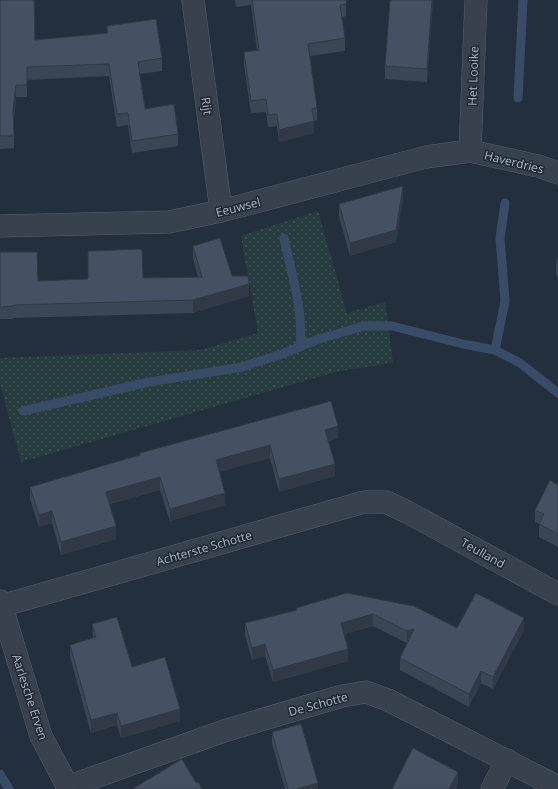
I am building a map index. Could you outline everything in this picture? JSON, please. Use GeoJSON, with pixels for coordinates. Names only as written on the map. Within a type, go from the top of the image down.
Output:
{"type":"FeatureCollection","features":[{"type":"Feature","properties":{"kind":"street","name":"Rijt"},"geometry":{"type":"LineString","coordinates":[[193,0],[221,212]]}},
{"type":"Feature","properties":{"kind":"street","name":"Het Looike"},"geometry":{"type":"LineString","coordinates":[[470,151],[476,0]]}},
{"type":"Feature","properties":{"kind":"street","name":"Eeuwsel"},"geometry":{"type":"LineString","coordinates":[[0,226],[168,222],[221,212],[426,157],[470,151]]}},
{"type":"Feature","properties":{"kind":"street","name":"Haverdries"},"geometry":{"type":"LineString","coordinates":[[470,151],[538,166],[558,174]]}},
{"type":"Feature","properties":{"kind":"street","name":"Achterste Schotte"},"geometry":{"type":"LineString","coordinates":[[1,604],[364,502],[386,502],[407,512]]}},
{"type":"Feature","properties":{"kind":"street","name":"Teulland"},"geometry":{"type":"LineString","coordinates":[[407,512],[558,594]]}},
{"type":"Feature","properties":{"kind":"street","name":"Aarlesche Erven"},"geometry":{"type":"LineString","coordinates":[[1,604],[41,736],[68,788]]}},
{"type":"Feature","properties":{"kind":"street","name":"De Schotte"},"geometry":{"type":"LineString","coordinates":[[68,788],[224,731],[342,696],[366,692],[388,700],[558,787]]}},
{"type":"Feature","properties":{"kind":"street"},"geometry":{"type":"LineString","coordinates":[[492,789],[506,760]]}},
{"type":"Feature","properties":{"kind":"green space"},"geometry":{"type":"Polygon","coordinates":[[[318,211],[347,313],[385,302],[393,363],[339,371],[21,462],[0,383],[0,358],[201,350],[258,333],[241,236],[318,211]]]}},
{"type":"Feature","properties":{"kind":"building"},"geometry":{"type":"Polygon","coordinates":[[[0,0],[34,0],[35,40],[108,33],[107,26],[156,19],[162,58],[138,62],[145,109],[174,104],[178,134],[132,141],[128,113],[117,114],[109,64],[27,67],[27,85],[16,85],[13,110],[14,136],[0,136],[0,0]]]}},
{"type":"Feature","properties":{"kind":"building"},"geometry":{"type":"Polygon","coordinates":[[[252,0],[346,0],[346,4],[340,5],[345,38],[308,44],[317,108],[312,109],[314,121],[279,130],[277,114],[268,115],[266,99],[251,101],[244,52],[259,50],[252,0]]]}},
{"type":"Feature","properties":{"kind":"building"},"geometry":{"type":"Polygon","coordinates":[[[390,0],[432,0],[427,69],[385,66],[390,0]]]}},
{"type":"Feature","properties":{"kind":"building"},"geometry":{"type":"Polygon","coordinates":[[[403,186],[396,230],[350,243],[339,204],[403,186]]]}},
{"type":"Feature","properties":{"kind":"building"},"geometry":{"type":"Polygon","coordinates":[[[220,238],[232,276],[248,276],[249,284],[193,300],[13,305],[0,307],[0,252],[37,252],[38,281],[88,279],[88,251],[142,249],[143,278],[202,277],[193,246],[220,238]]]}},
{"type":"Feature","properties":{"kind":"building"},"geometry":{"type":"Polygon","coordinates":[[[331,401],[338,426],[325,430],[335,464],[279,479],[270,445],[216,460],[225,493],[170,509],[160,477],[106,492],[116,526],[61,542],[52,511],[39,515],[30,487],[140,455],[140,453],[331,401]]]}},
{"type":"Feature","properties":{"kind":"building"},"geometry":{"type":"Polygon","coordinates":[[[550,480],[558,485],[558,534],[539,524],[544,514],[535,510],[550,480]]]}},
{"type":"Feature","properties":{"kind":"building"},"geometry":{"type":"Polygon","coordinates":[[[347,593],[414,606],[457,628],[476,593],[524,618],[493,677],[481,671],[469,694],[400,658],[414,629],[407,631],[373,614],[341,623],[348,649],[273,670],[265,644],[252,648],[245,623],[297,610],[296,608],[347,593]]]}},
{"type":"Feature","properties":{"kind":"building"},"geometry":{"type":"Polygon","coordinates":[[[117,617],[132,667],[165,657],[180,709],[121,726],[117,713],[91,720],[70,645],[96,637],[92,624],[117,617]]]}},
{"type":"Feature","properties":{"kind":"building"},"geometry":{"type":"Polygon","coordinates":[[[301,724],[318,783],[296,789],[288,789],[272,732],[301,724]]]}},
{"type":"Feature","properties":{"kind":"building"},"geometry":{"type":"Polygon","coordinates":[[[413,748],[458,772],[449,789],[392,789],[413,748]]]}},
{"type":"Feature","properties":{"kind":"building"},"geometry":{"type":"Polygon","coordinates":[[[182,759],[196,783],[198,782],[202,789],[134,788],[182,759]]]}},
{"type":"Feature","properties":{"kind":"waterway"},"geometry":{"type":"LineString","coordinates":[[518,98],[523,0]]}},
{"type":"Feature","properties":{"kind":"waterway"},"geometry":{"type":"LineString","coordinates":[[495,350],[505,301],[500,238],[505,203]]}},
{"type":"Feature","properties":{"kind":"waterway"},"geometry":{"type":"LineString","coordinates":[[284,238],[299,306],[301,333],[300,347]]}},
{"type":"Feature","properties":{"kind":"waterway"},"geometry":{"type":"LineString","coordinates":[[23,411],[149,382],[242,367],[282,354],[316,340],[364,326],[392,326],[463,344],[495,350],[520,363],[558,393]]}},
{"type":"Feature","properties":{"kind":"waterway"},"geometry":{"type":"LineString","coordinates":[[0,774],[9,789]]}}]}
